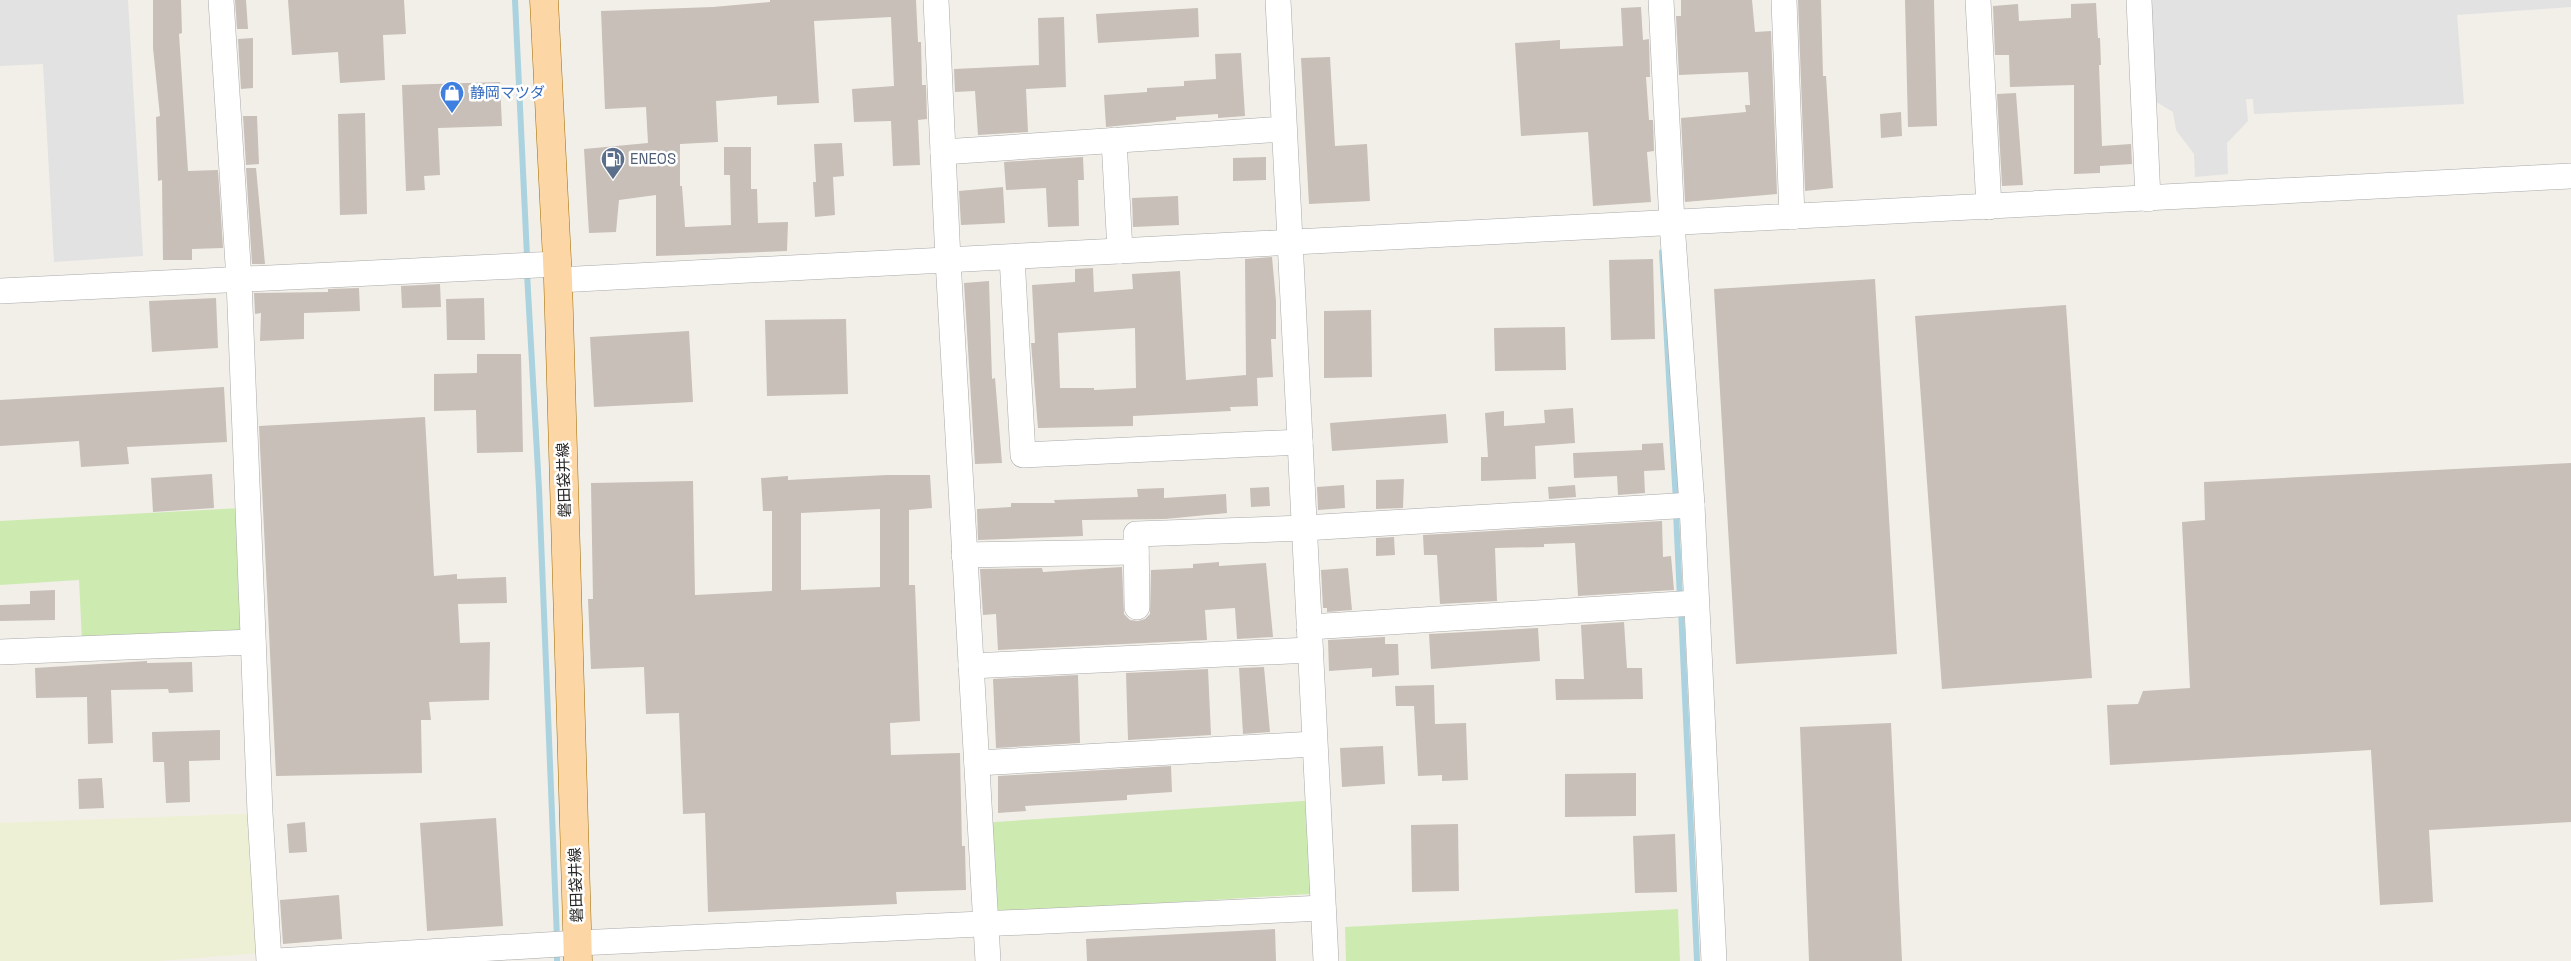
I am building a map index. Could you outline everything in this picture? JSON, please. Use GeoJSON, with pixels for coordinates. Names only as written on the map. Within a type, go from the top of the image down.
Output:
{"type":"FeatureCollection","features":[{"type":"Feature","properties":{"kind":"main road","name":"磐田袋井線"},"geometry":{"type":"LineString","coordinates":[[544,0],[557,272],[578,952]]}},
{"type":"Feature","properties":{"kind":"street"},"geometry":{"type":"LineString","coordinates":[[221,0],[239,280],[253,642],[269,961]]}},
{"type":"Feature","properties":{"kind":"street"},"geometry":{"type":"LineString","coordinates":[[936,0],[948,260],[988,961]]}},
{"type":"Feature","properties":{"kind":"street"},"geometry":{"type":"LineString","coordinates":[[1278,0],[1326,961]]}},
{"type":"Feature","properties":{"kind":"street"},"geometry":{"type":"LineString","coordinates":[[1661,0],[1672,223],[1684,603],[1714,961]]}},
{"type":"Feature","properties":{"kind":"street"},"geometry":{"type":"LineString","coordinates":[[1784,0],[1792,217]]}},
{"type":"Feature","properties":{"kind":"street"},"geometry":{"type":"LineString","coordinates":[[1978,0],[1989,207]]}},
{"type":"Feature","properties":{"kind":"street"},"geometry":{"type":"LineString","coordinates":[[2139,0],[2148,199]]}},
{"type":"Feature","properties":{"kind":"street"},"geometry":{"type":"LineString","coordinates":[[943,152],[1284,128]]}},
{"type":"Feature","properties":{"kind":"street"},"geometry":{"type":"LineString","coordinates":[[1114,140],[1120,251]]}},
{"type":"Feature","properties":{"kind":"street"},"geometry":{"type":"LineString","coordinates":[[0,291],[239,280],[948,260],[2571,176]]}},
{"type":"Feature","properties":{"kind":"street"},"geometry":{"type":"LineString","coordinates":[[1012,257],[1023,455],[1300,442]]}},
{"type":"Feature","properties":{"kind":"street"},"geometry":{"type":"LineString","coordinates":[[1137,607],[1136,534],[1304,528],[1680,506]]}},
{"type":"Feature","properties":{"kind":"street"},"geometry":{"type":"LineString","coordinates":[[964,555],[1136,552]]}},
{"type":"Feature","properties":{"kind":"street"},"geometry":{"type":"LineString","coordinates":[[971,666],[1309,638],[1684,603]]}},
{"type":"Feature","properties":{"kind":"street"},"geometry":{"type":"LineString","coordinates":[[0,652],[253,642]]}},
{"type":"Feature","properties":{"kind":"street"},"geometry":{"type":"LineString","coordinates":[[977,763],[1314,744]]}},
{"type":"Feature","properties":{"kind":"street"},"geometry":{"type":"LineString","coordinates":[[277,961],[578,952],[986,924],[1323,908]]}},
{"type":"Feature","properties":{"kind":"green space"},"geometry":{"type":"Polygon","coordinates":[[[241,508],[247,632],[82,641],[79,580],[0,585],[0,521],[241,508]]]}},
{"type":"Feature","properties":{"kind":"green space"},"geometry":{"type":"Polygon","coordinates":[[[1317,800],[1310,894],[985,914],[980,823],[1317,800]]]}},
{"type":"Feature","properties":{"kind":"green space"},"geometry":{"type":"Polygon","coordinates":[[[260,813],[261,953],[159,961],[0,961],[0,823],[260,813]]]}},
{"type":"Feature","properties":{"kind":"green space"},"geometry":{"type":"Polygon","coordinates":[[[1678,909],[1680,961],[1346,961],[1345,927],[1678,909]]]}},
{"type":"Feature","properties":{"kind":"shaded area"},"geometry":{"type":"Polygon","coordinates":[[[0,0],[128,0],[143,256],[54,262],[43,64],[0,66],[0,0]]]}},
{"type":"Feature","properties":{"kind":"shaded area"},"geometry":{"type":"Polygon","coordinates":[[[2148,0],[2571,0],[2571,7],[2457,15],[2464,104],[2254,114],[2253,99],[2246,99],[2248,121],[2227,143],[2228,174],[2195,177],[2194,154],[2176,130],[2173,112],[2153,100],[2148,0]]]}},
{"type":"Feature","properties":{"kind":"building"},"geometry":{"type":"Polygon","coordinates":[[[153,0],[181,0],[182,33],[179,34],[188,171],[218,170],[223,248],[192,249],[192,260],[163,260],[162,180],[158,181],[156,117],[160,116],[153,48],[153,0]]]}},
{"type":"Feature","properties":{"kind":"building"},"geometry":{"type":"Polygon","coordinates":[[[235,0],[246,0],[248,29],[237,29],[235,0]]]}},
{"type":"Feature","properties":{"kind":"building"},"geometry":{"type":"Polygon","coordinates":[[[288,0],[404,0],[406,34],[383,35],[385,80],[340,83],[338,52],[292,55],[288,0]]]}},
{"type":"Feature","properties":{"kind":"building"},"geometry":{"type":"Polygon","coordinates":[[[770,0],[916,0],[918,42],[921,42],[922,85],[926,85],[927,119],[918,120],[920,165],[893,166],[891,121],[854,122],[852,89],[894,86],[891,17],[814,21],[819,103],[777,105],[777,96],[716,101],[718,142],[680,144],[680,186],[682,186],[685,227],[731,225],[730,175],[724,175],[724,147],[751,147],[751,189],[757,189],[758,223],[788,222],[787,251],[656,256],[656,195],[619,200],[616,232],[589,233],[584,149],[648,143],[646,107],[605,109],[601,11],[713,7],[770,2],[770,0]]]}},
{"type":"Feature","properties":{"kind":"building"},"geometry":{"type":"Polygon","coordinates":[[[1681,0],[1752,0],[1755,32],[1771,31],[1777,194],[1685,202],[1681,118],[1746,112],[1745,105],[1750,105],[1748,72],[1679,75],[1676,16],[1681,16],[1681,0]]]}},
{"type":"Feature","properties":{"kind":"building"},"geometry":{"type":"Polygon","coordinates":[[[1798,0],[1821,0],[1823,76],[1826,76],[1833,188],[1805,191],[1798,0]]]}},
{"type":"Feature","properties":{"kind":"building"},"geometry":{"type":"Polygon","coordinates":[[[1905,0],[1934,0],[1937,126],[1908,127],[1905,0]]]}},
{"type":"Feature","properties":{"kind":"building"},"geometry":{"type":"Polygon","coordinates":[[[2096,3],[2098,38],[2100,38],[2102,146],[2131,144],[2132,164],[2100,166],[2100,173],[2074,174],[2074,85],[2010,87],[2009,55],[1995,55],[1993,6],[2018,4],[2019,21],[2071,18],[2071,4],[2096,3]]]}},
{"type":"Feature","properties":{"kind":"building"},"geometry":{"type":"Polygon","coordinates":[[[1641,7],[1643,40],[1649,39],[1650,77],[1646,77],[1649,120],[1653,120],[1654,151],[1647,152],[1651,202],[1593,206],[1588,132],[1521,136],[1515,43],[1560,40],[1560,49],[1623,46],[1621,8],[1641,7]]]}},
{"type":"Feature","properties":{"kind":"building"},"geometry":{"type":"Polygon","coordinates":[[[1198,8],[1199,37],[1098,43],[1096,14],[1198,8]]]}},
{"type":"Feature","properties":{"kind":"building"},"geometry":{"type":"Polygon","coordinates":[[[1064,17],[1066,87],[1026,89],[1028,132],[978,135],[975,91],[955,92],[954,69],[1039,65],[1038,18],[1064,17]]]}},
{"type":"Feature","properties":{"kind":"building"},"geometry":{"type":"Polygon","coordinates":[[[253,38],[253,88],[241,89],[238,39],[253,38]]]}},
{"type":"Feature","properties":{"kind":"building"},"geometry":{"type":"Polygon","coordinates":[[[1241,53],[1245,116],[1218,118],[1218,114],[1176,117],[1176,120],[1106,127],[1104,95],[1147,92],[1147,88],[1184,86],[1184,81],[1216,79],[1215,54],[1241,53]]]}},
{"type":"Feature","properties":{"kind":"building"},"geometry":{"type":"Polygon","coordinates":[[[1330,57],[1335,146],[1367,144],[1370,201],[1309,204],[1301,58],[1330,57]]]}},
{"type":"Feature","properties":{"kind":"building"},"geometry":{"type":"Polygon","coordinates":[[[500,82],[502,126],[438,128],[440,175],[424,176],[425,190],[406,191],[402,85],[500,82]]]}},
{"type":"Feature","properties":{"kind":"building"},"geometry":{"type":"Polygon","coordinates":[[[2016,93],[2023,185],[2002,186],[1997,94],[2016,93]]]}},
{"type":"Feature","properties":{"kind":"building"},"geometry":{"type":"Polygon","coordinates":[[[1901,112],[1902,136],[1881,138],[1880,114],[1901,112]]]}},
{"type":"Feature","properties":{"kind":"building"},"geometry":{"type":"Polygon","coordinates":[[[365,113],[367,214],[340,215],[338,114],[365,113]]]}},
{"type":"Feature","properties":{"kind":"building"},"geometry":{"type":"Polygon","coordinates":[[[243,116],[257,116],[259,164],[246,165],[243,116]]]}},
{"type":"Feature","properties":{"kind":"building"},"geometry":{"type":"Polygon","coordinates":[[[842,143],[844,176],[833,177],[835,215],[815,217],[813,182],[816,182],[814,144],[842,143]]]}},
{"type":"Feature","properties":{"kind":"building"},"geometry":{"type":"Polygon","coordinates":[[[1083,157],[1084,180],[1078,180],[1079,226],[1048,227],[1046,188],[1006,190],[1004,162],[1083,157]]]}},
{"type":"Feature","properties":{"kind":"building"},"geometry":{"type":"Polygon","coordinates":[[[1266,157],[1266,180],[1233,181],[1233,158],[1266,157]]]}},
{"type":"Feature","properties":{"kind":"building"},"geometry":{"type":"Polygon","coordinates":[[[246,168],[256,168],[265,264],[252,264],[246,168]]]}},
{"type":"Feature","properties":{"kind":"building"},"geometry":{"type":"Polygon","coordinates":[[[1003,187],[1005,223],[961,225],[959,191],[1003,187]]]}},
{"type":"Feature","properties":{"kind":"building"},"geometry":{"type":"Polygon","coordinates":[[[1178,196],[1179,225],[1133,227],[1132,198],[1178,196]]]}},
{"type":"Feature","properties":{"kind":"building"},"geometry":{"type":"Polygon","coordinates":[[[1272,257],[1276,301],[1276,339],[1271,339],[1273,377],[1257,378],[1258,406],[1230,407],[1231,411],[1133,416],[1133,426],[1038,428],[1031,343],[1035,343],[1032,285],[1075,282],[1075,269],[1093,268],[1094,292],[1133,289],[1132,274],[1180,271],[1186,380],[1246,375],[1245,259],[1272,257]],[[1135,328],[1058,333],[1060,388],[1094,388],[1094,390],[1136,388],[1135,328]]]}},
{"type":"Feature","properties":{"kind":"building"},"geometry":{"type":"Polygon","coordinates":[[[1653,259],[1655,339],[1611,340],[1609,260],[1653,259]]]}},
{"type":"Feature","properties":{"kind":"building"},"geometry":{"type":"Polygon","coordinates":[[[1875,279],[1897,654],[1736,664],[1714,289],[1875,279]]]}},
{"type":"Feature","properties":{"kind":"building"},"geometry":{"type":"Polygon","coordinates":[[[989,281],[992,379],[995,378],[1002,463],[975,464],[964,283],[989,281]]]}},
{"type":"Feature","properties":{"kind":"building"},"geometry":{"type":"Polygon","coordinates":[[[440,284],[441,307],[402,308],[401,286],[440,284]]]}},
{"type":"Feature","properties":{"kind":"building"},"geometry":{"type":"Polygon","coordinates":[[[359,288],[360,311],[304,313],[304,339],[260,341],[261,313],[255,314],[254,293],[328,292],[328,289],[359,288]]]}},
{"type":"Feature","properties":{"kind":"building"},"geometry":{"type":"Polygon","coordinates":[[[216,298],[218,348],[152,352],[149,301],[216,298]]]}},
{"type":"Feature","properties":{"kind":"building"},"geometry":{"type":"Polygon","coordinates":[[[484,298],[485,340],[447,340],[446,299],[484,298]]]}},
{"type":"Feature","properties":{"kind":"building"},"geometry":{"type":"Polygon","coordinates":[[[2066,305],[2092,678],[1942,689],[1915,316],[2066,305]]]}},
{"type":"Feature","properties":{"kind":"building"},"geometry":{"type":"Polygon","coordinates":[[[1371,310],[1372,377],[1324,378],[1324,311],[1371,310]]]}},
{"type":"Feature","properties":{"kind":"building"},"geometry":{"type":"Polygon","coordinates":[[[846,319],[848,394],[767,396],[765,320],[846,319]]]}},
{"type":"Feature","properties":{"kind":"building"},"geometry":{"type":"Polygon","coordinates":[[[1565,327],[1566,370],[1495,371],[1494,328],[1565,327]]]}},
{"type":"Feature","properties":{"kind":"building"},"geometry":{"type":"Polygon","coordinates":[[[689,331],[693,402],[594,407],[590,337],[689,331]]]}},
{"type":"Feature","properties":{"kind":"building"},"geometry":{"type":"Polygon","coordinates":[[[477,354],[521,354],[523,452],[477,453],[476,410],[434,411],[434,374],[477,373],[477,354]]]}},
{"type":"Feature","properties":{"kind":"building"},"geometry":{"type":"Polygon","coordinates":[[[224,387],[227,442],[127,447],[129,464],[81,467],[79,441],[0,446],[0,400],[224,387]]]}},
{"type":"Feature","properties":{"kind":"building"},"geometry":{"type":"Polygon","coordinates":[[[1573,408],[1575,443],[1535,446],[1536,479],[1481,481],[1481,457],[1488,457],[1485,413],[1504,411],[1504,426],[1545,423],[1544,410],[1573,408]]]}},
{"type":"Feature","properties":{"kind":"building"},"geometry":{"type":"Polygon","coordinates":[[[1446,414],[1448,443],[1332,451],[1330,423],[1446,414]]]}},
{"type":"Feature","properties":{"kind":"building"},"geometry":{"type":"Polygon","coordinates":[[[425,417],[434,576],[457,574],[457,579],[506,577],[507,603],[458,604],[460,643],[490,642],[489,700],[429,702],[431,720],[421,720],[422,773],[276,776],[259,426],[425,417]]]}},
{"type":"Feature","properties":{"kind":"building"},"geometry":{"type":"Polygon","coordinates":[[[1663,443],[1665,470],[1644,471],[1645,493],[1618,495],[1617,476],[1574,478],[1573,453],[1642,450],[1642,444],[1663,443]]]}},
{"type":"Feature","properties":{"kind":"building"},"geometry":{"type":"Polygon","coordinates":[[[2571,463],[2571,822],[2429,830],[2433,902],[2380,905],[2371,750],[2110,765],[2107,705],[2138,704],[2143,691],[2190,688],[2182,522],[2205,520],[2204,482],[2571,463]]]}},
{"type":"Feature","properties":{"kind":"building"},"geometry":{"type":"Polygon","coordinates":[[[212,474],[214,508],[153,512],[151,478],[212,474]]]}},
{"type":"Feature","properties":{"kind":"building"},"geometry":{"type":"Polygon","coordinates":[[[887,475],[930,475],[932,508],[909,510],[909,585],[915,585],[920,721],[890,723],[891,755],[960,753],[962,846],[965,846],[966,890],[896,892],[897,904],[708,912],[705,813],[683,814],[679,713],[646,714],[644,667],[591,669],[588,599],[593,599],[591,483],[693,481],[695,595],[772,591],[772,511],[763,511],[761,478],[788,476],[788,480],[887,475]],[[880,509],[801,513],[801,590],[880,587],[880,509]]]}},
{"type":"Feature","properties":{"kind":"building"},"geometry":{"type":"Polygon","coordinates":[[[1404,479],[1403,508],[1376,509],[1376,480],[1404,479]]]}},
{"type":"Feature","properties":{"kind":"building"},"geometry":{"type":"Polygon","coordinates":[[[1344,485],[1345,508],[1318,510],[1317,487],[1344,485]]]}},
{"type":"Feature","properties":{"kind":"building"},"geometry":{"type":"Polygon","coordinates":[[[1575,485],[1576,497],[1549,499],[1548,487],[1575,485]]]}},
{"type":"Feature","properties":{"kind":"building"},"geometry":{"type":"Polygon","coordinates":[[[1269,487],[1270,506],[1251,507],[1250,488],[1269,487]]]}},
{"type":"Feature","properties":{"kind":"building"},"geometry":{"type":"Polygon","coordinates":[[[1164,488],[1164,498],[1226,494],[1227,513],[1165,519],[1082,520],[1083,536],[978,540],[977,509],[1011,507],[1011,503],[1055,503],[1054,500],[1138,497],[1137,489],[1164,488]]]}},
{"type":"Feature","properties":{"kind":"building"},"geometry":{"type":"Polygon","coordinates":[[[1662,521],[1663,557],[1671,556],[1674,590],[1578,596],[1575,543],[1544,544],[1544,547],[1495,548],[1497,601],[1440,604],[1437,555],[1424,555],[1423,535],[1662,521]]]}},
{"type":"Feature","properties":{"kind":"building"},"geometry":{"type":"Polygon","coordinates":[[[1394,537],[1395,555],[1376,556],[1376,538],[1394,537]]]}},
{"type":"Feature","properties":{"kind":"building"},"geometry":{"type":"Polygon","coordinates":[[[1219,562],[1219,566],[1266,563],[1273,637],[1237,639],[1235,608],[1205,610],[1207,640],[998,650],[996,614],[983,615],[980,569],[1042,568],[1043,572],[1122,567],[1124,614],[1130,620],[1138,621],[1145,619],[1150,614],[1151,570],[1193,568],[1193,564],[1219,562]]]}},
{"type":"Feature","properties":{"kind":"building"},"geometry":{"type":"Polygon","coordinates":[[[1348,568],[1352,610],[1327,612],[1327,608],[1323,608],[1321,570],[1348,568]]]}},
{"type":"Feature","properties":{"kind":"building"},"geometry":{"type":"Polygon","coordinates":[[[55,590],[55,620],[0,621],[0,605],[30,604],[30,591],[55,590]]]}},
{"type":"Feature","properties":{"kind":"building"},"geometry":{"type":"Polygon","coordinates":[[[1624,622],[1627,668],[1642,668],[1643,699],[1556,700],[1555,679],[1584,679],[1581,625],[1624,622]]]}},
{"type":"Feature","properties":{"kind":"building"},"geometry":{"type":"Polygon","coordinates":[[[1538,628],[1540,661],[1431,669],[1429,634],[1538,628]]]}},
{"type":"Feature","properties":{"kind":"building"},"geometry":{"type":"Polygon","coordinates":[[[1385,637],[1385,644],[1398,644],[1399,675],[1372,677],[1372,668],[1329,671],[1328,640],[1385,637]]]}},
{"type":"Feature","properties":{"kind":"building"},"geometry":{"type":"Polygon","coordinates":[[[147,661],[147,663],[192,662],[193,692],[169,693],[168,689],[111,690],[113,743],[88,744],[87,697],[36,698],[35,668],[147,661]]]}},
{"type":"Feature","properties":{"kind":"building"},"geometry":{"type":"Polygon","coordinates":[[[1264,667],[1270,732],[1243,734],[1239,668],[1264,667]]]}},
{"type":"Feature","properties":{"kind":"building"},"geometry":{"type":"Polygon","coordinates":[[[1208,669],[1211,735],[1128,740],[1126,673],[1208,669]]]}},
{"type":"Feature","properties":{"kind":"building"},"geometry":{"type":"Polygon","coordinates":[[[1078,675],[1080,743],[996,748],[993,679],[1078,675]]]}},
{"type":"Feature","properties":{"kind":"building"},"geometry":{"type":"Polygon","coordinates":[[[1434,685],[1435,724],[1466,723],[1468,780],[1442,781],[1442,775],[1418,776],[1414,706],[1396,706],[1395,686],[1434,685]]]}},
{"type":"Feature","properties":{"kind":"building"},"geometry":{"type":"Polygon","coordinates":[[[1891,723],[1902,961],[1809,961],[1800,727],[1891,723]]]}},
{"type":"Feature","properties":{"kind":"building"},"geometry":{"type":"Polygon","coordinates":[[[220,730],[220,760],[189,761],[190,802],[166,803],[164,762],[153,762],[152,732],[220,730]]]}},
{"type":"Feature","properties":{"kind":"building"},"geometry":{"type":"Polygon","coordinates":[[[1383,746],[1385,784],[1342,787],[1340,748],[1383,746]]]}},
{"type":"Feature","properties":{"kind":"building"},"geometry":{"type":"Polygon","coordinates":[[[1171,766],[1172,792],[1127,795],[1127,800],[1025,806],[1026,811],[998,813],[998,776],[1171,766]]]}},
{"type":"Feature","properties":{"kind":"building"},"geometry":{"type":"Polygon","coordinates":[[[1636,773],[1636,816],[1565,817],[1565,774],[1636,773]]]}},
{"type":"Feature","properties":{"kind":"building"},"geometry":{"type":"Polygon","coordinates":[[[102,778],[104,808],[79,809],[78,779],[102,778]]]}},
{"type":"Feature","properties":{"kind":"building"},"geometry":{"type":"Polygon","coordinates":[[[496,818],[503,926],[427,931],[420,823],[496,818]]]}},
{"type":"Feature","properties":{"kind":"building"},"geometry":{"type":"Polygon","coordinates":[[[305,822],[307,852],[289,853],[287,824],[305,822]]]}},
{"type":"Feature","properties":{"kind":"building"},"geometry":{"type":"Polygon","coordinates":[[[1458,824],[1459,891],[1412,892],[1411,825],[1458,824]]]}},
{"type":"Feature","properties":{"kind":"building"},"geometry":{"type":"Polygon","coordinates":[[[1675,834],[1677,892],[1635,893],[1633,836],[1675,834]]]}},
{"type":"Feature","properties":{"kind":"building"},"geometry":{"type":"Polygon","coordinates":[[[339,895],[342,939],[283,944],[280,900],[339,895]]]}},
{"type":"Feature","properties":{"kind":"building"},"geometry":{"type":"Polygon","coordinates":[[[1275,929],[1276,961],[1087,961],[1086,939],[1275,929]]]}},
{"type":"Feature","properties":{"kind":"waterway"},"geometry":{"type":"LineString","coordinates":[[515,0],[527,256]]}},
{"type":"Feature","properties":{"kind":"waterway"},"geometry":{"type":"LineString","coordinates":[[1662,252],[1676,502]]}},
{"type":"Feature","properties":{"kind":"waterway"},"geometry":{"type":"LineString","coordinates":[[527,273],[539,489],[557,939]]}},
{"type":"Feature","properties":{"kind":"waterway"},"geometry":{"type":"LineString","coordinates":[[1676,512],[1680,599]]}},
{"type":"Feature","properties":{"kind":"waterway"},"geometry":{"type":"LineString","coordinates":[[1681,609],[1697,961]]}},
{"type":"Feature","properties":{"kind":"waterway"},"geometry":{"type":"LineString","coordinates":[[557,952],[557,961]]}},
{"type":"Feature","properties":{"kind":"place","name":"静岡マツダ"},"geometry":{"type":"Point","coordinates":[452,114]}},
{"type":"Feature","properties":{"kind":"place","name":"ENEOS"},"geometry":{"type":"Point","coordinates":[613,180]}}]}
